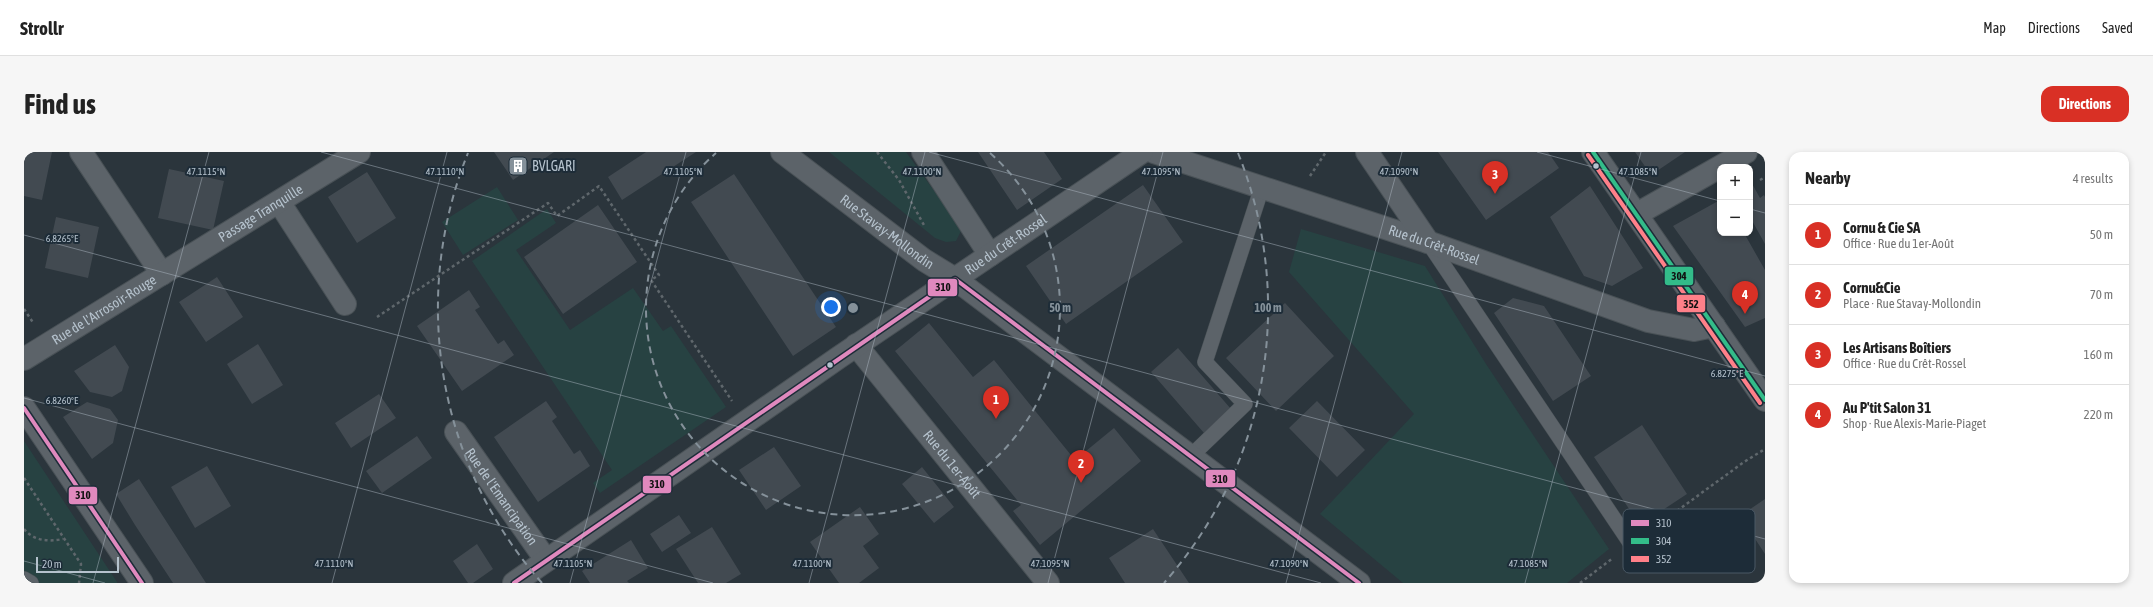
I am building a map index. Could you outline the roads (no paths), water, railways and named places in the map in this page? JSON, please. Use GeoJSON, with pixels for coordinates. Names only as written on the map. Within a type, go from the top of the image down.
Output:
{"type":"FeatureCollection","features":[{"type":"Feature","properties":{"kind":"street","name":"Rue de l'Arrosoir-Rouge"},"geometry":{"type":"LineString","coordinates":[[24,360],[162,274],[81,152]]}},
{"type":"Feature","properties":{"kind":"street","name":"Passage Tranquille"},"geometry":{"type":"LineString","coordinates":[[162,274],[359,152]]}},
{"type":"Feature","properties":{"kind":"street","name":"Rue Stavay-Mollondin"},"geometry":{"type":"LineString","coordinates":[[782,152],[924,260],[955,278],[1190,457],[1359,583]]}},
{"type":"Feature","properties":{"kind":"street"},"geometry":{"type":"LineString","coordinates":[[923,152],[990,255]]}},
{"type":"Feature","properties":{"kind":"street","name":"Rue du Crêt-Rossel"},"geometry":{"type":"LineString","coordinates":[[533,575],[856,345],[1142,152]]}},
{"type":"Feature","properties":{"kind":"street","name":"Rue du Crêt-Rossel"},"geometry":{"type":"LineString","coordinates":[[1154,152],[1428,242],[1648,321],[1694,330],[1714,326]]}},
{"type":"Feature","properties":{"kind":"street"},"geometry":{"type":"LineString","coordinates":[[1367,152],[1428,242]]}},
{"type":"Feature","properties":{"kind":"street"},"geometry":{"type":"LineString","coordinates":[[1593,152],[1765,400]]}},
{"type":"Feature","properties":{"kind":"street"},"geometry":{"type":"LineString","coordinates":[[1637,214],[1746,152]]}},
{"type":"Feature","properties":{"kind":"street"},"geometry":{"type":"LineString","coordinates":[[279,202],[345,304]]}},
{"type":"Feature","properties":{"kind":"street","name":"Rue du 1er-Août"},"geometry":{"type":"LineString","coordinates":[[856,345],[1048,583]]}},
{"type":"Feature","properties":{"kind":"street"},"geometry":{"type":"LineString","coordinates":[[24,408],[142,583]]}},
{"type":"Feature","properties":{"kind":"street","name":"Rue de l'Emancipation"},"geometry":{"type":"LineString","coordinates":[[456,432],[533,575]]}},
{"type":"Feature","properties":{"kind":"lane"},"geometry":{"type":"LineString","coordinates":[[1190,457],[1245,404],[1205,362],[1262,187]]}},
{"type":"Feature","properties":{"kind":"lane"},"geometry":{"type":"LineString","coordinates":[[1428,242],[1623,534]]}},
{"type":"Feature","properties":{"kind":"lane"},"geometry":{"type":"LineString","coordinates":[[24,579],[31,583]]}},
{"type":"Feature","properties":{"kind":"place","name":"BVLGARI"},"geometry":{"type":"Point","coordinates":[518,166]}},
{"type":"Feature","properties":{"kind":"place","name":"Les Artisans Boîtiers"},"geometry":{"type":"Point","coordinates":[1495,194]}},
{"type":"Feature","properties":{"kind":"place","name":"Au P'tit Salon 31"},"geometry":{"type":"Point","coordinates":[1745,314]}},
{"type":"Feature","properties":{"kind":"place","name":"Cornu & Cie SA"},"geometry":{"type":"Point","coordinates":[996,419]}},
{"type":"Feature","properties":{"kind":"place","name":"Cornu&Cie"},"geometry":{"type":"Point","coordinates":[1081,483]}}]}
